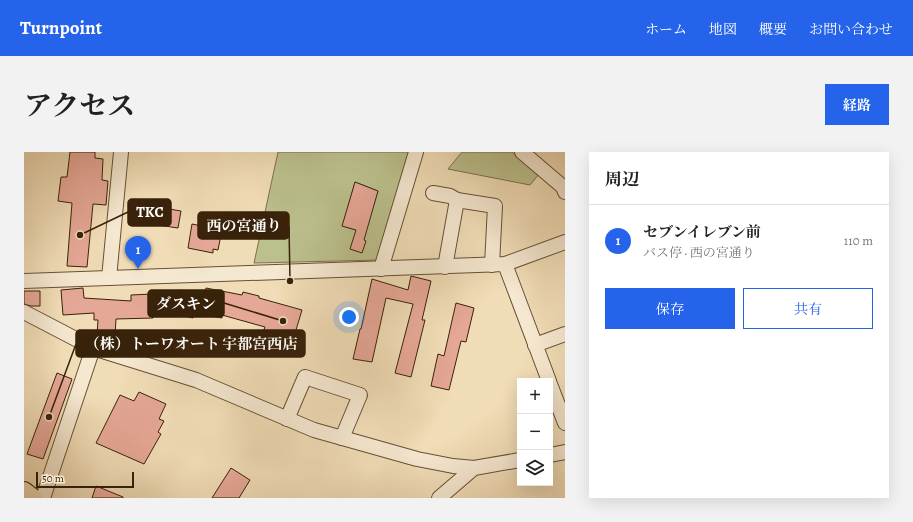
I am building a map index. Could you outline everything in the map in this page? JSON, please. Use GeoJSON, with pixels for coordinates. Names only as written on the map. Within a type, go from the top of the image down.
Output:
{"type":"FeatureCollection","features":[{"type":"Feature","properties":{"kind":"main road"},"geometry":{"type":"LineString","coordinates":[[24,491],[33,498]]}},
{"type":"Feature","properties":{"kind":"street"},"geometry":{"type":"LineString","coordinates":[[109,278],[121,152]]}},
{"type":"Feature","properties":{"kind":"street"},"geometry":{"type":"LineString","coordinates":[[381,269],[416,152]]}},
{"type":"Feature","properties":{"kind":"street"},"geometry":{"type":"LineString","coordinates":[[531,155],[563,187],[565,192]]}},
{"type":"Feature","properties":{"kind":"street"},"geometry":{"type":"LineString","coordinates":[[433,192],[450,196],[457,200],[496,206],[498,264],[535,345],[548,378]]}},
{"type":"Feature","properties":{"kind":"street"},"geometry":{"type":"LineString","coordinates":[[445,267],[457,200]]}},
{"type":"Feature","properties":{"kind":"street"},"geometry":{"type":"LineString","coordinates":[[24,281],[498,264],[565,242]]}},
{"type":"Feature","properties":{"kind":"street"},"geometry":{"type":"LineString","coordinates":[[24,312],[93,348],[196,380],[314,430],[417,459],[453,466],[474,468],[517,461]]}},
{"type":"Feature","properties":{"kind":"street"},"geometry":{"type":"LineString","coordinates":[[535,345],[565,334]]}},
{"type":"Feature","properties":{"kind":"street"},"geometry":{"type":"LineString","coordinates":[[43,498],[93,348]]}},
{"type":"Feature","properties":{"kind":"street"},"geometry":{"type":"LineString","coordinates":[[288,419],[305,377],[360,395],[342,438]]}},
{"type":"Feature","properties":{"kind":"street"},"geometry":{"type":"LineString","coordinates":[[553,392],[565,423]]}},
{"type":"Feature","properties":{"kind":"street"},"geometry":{"type":"LineString","coordinates":[[553,454],[565,452]]}},
{"type":"Feature","properties":{"kind":"street"},"geometry":{"type":"LineString","coordinates":[[439,498],[474,468]]}},
{"type":"Feature","properties":{"kind":"green space"},"geometry":{"type":"Polygon","coordinates":[[[278,152],[410,152],[379,260],[254,263],[278,152]],[[355,182],[343,226],[365,233],[378,191],[355,182]]]}},
{"type":"Feature","properties":{"kind":"green space"},"geometry":{"type":"Polygon","coordinates":[[[462,152],[512,152],[539,174],[530,185],[448,169],[462,152]]]}},
{"type":"Feature","properties":{"kind":"building"},"geometry":{"type":"Polygon","coordinates":[[[70,152],[95,152],[95,158],[103,159],[102,180],[108,181],[106,205],[93,204],[87,267],[67,266],[72,203],[58,201],[61,177],[67,177],[70,152]]]}},
{"type":"Feature","properties":{"kind":"building"},"geometry":{"type":"Polygon","coordinates":[[[355,182],[378,191],[364,240],[366,241],[362,253],[350,249],[356,230],[342,226],[355,182]]]}},
{"type":"Feature","properties":{"kind":"building"},"geometry":{"type":"Polygon","coordinates":[[[134,203],[181,211],[178,228],[131,221],[134,203]]]}},
{"type":"Feature","properties":{"kind":"building"},"geometry":{"type":"Polygon","coordinates":[[[192,224],[222,230],[218,250],[213,249],[213,253],[188,248],[192,224]]]}},
{"type":"Feature","properties":{"kind":"building"},"geometry":{"type":"Polygon","coordinates":[[[411,276],[431,281],[422,320],[425,320],[411,377],[395,373],[413,304],[386,298],[372,362],[353,359],[372,279],[408,290],[411,276]]]}},
{"type":"Feature","properties":{"kind":"building"},"geometry":{"type":"Polygon","coordinates":[[[83,288],[84,298],[131,301],[131,295],[152,294],[153,318],[116,319],[115,336],[97,335],[98,320],[94,320],[94,313],[63,315],[61,290],[83,288]]]}},
{"type":"Feature","properties":{"kind":"building"},"geometry":{"type":"Polygon","coordinates":[[[206,288],[242,295],[243,292],[302,310],[293,340],[263,332],[265,327],[222,315],[222,318],[194,313],[193,318],[174,314],[180,290],[204,296],[206,288]]]}},
{"type":"Feature","properties":{"kind":"building"},"geometry":{"type":"Polygon","coordinates":[[[24,291],[40,291],[40,306],[24,304],[24,291]]]}},
{"type":"Feature","properties":{"kind":"building"},"geometry":{"type":"Polygon","coordinates":[[[456,303],[474,308],[466,342],[461,341],[449,390],[431,386],[438,354],[444,356],[456,303]]]}},
{"type":"Feature","properties":{"kind":"building"},"geometry":{"type":"Polygon","coordinates":[[[57,373],[72,379],[43,459],[27,454],[57,373]]]}},
{"type":"Feature","properties":{"kind":"building"},"geometry":{"type":"Polygon","coordinates":[[[139,392],[166,404],[159,419],[164,421],[158,432],[161,434],[144,464],[96,443],[120,395],[134,401],[139,392]]]}},
{"type":"Feature","properties":{"kind":"building"},"geometry":{"type":"Polygon","coordinates":[[[231,468],[250,480],[239,498],[212,498],[231,468]]]}},
{"type":"Feature","properties":{"kind":"building"},"geometry":{"type":"Polygon","coordinates":[[[96,486],[123,497],[123,498],[92,498],[96,486]]]}},
{"type":"Feature","properties":{"kind":"place","name":"TKC"},"geometry":{"type":"Point","coordinates":[80,235]}},
{"type":"Feature","properties":{"kind":"place","name":"セブンイレブン前"},"geometry":{"type":"Point","coordinates":[138,269]}},
{"type":"Feature","properties":{"kind":"place","name":"西の宮通り"},"geometry":{"type":"Point","coordinates":[290,281]}},
{"type":"Feature","properties":{"kind":"place","name":"ダスキン"},"geometry":{"type":"Point","coordinates":[283,321]}},
{"type":"Feature","properties":{"kind":"place","name":"（株）トーワオート 宇都宮西店"},"geometry":{"type":"Point","coordinates":[49,417]}}]}
